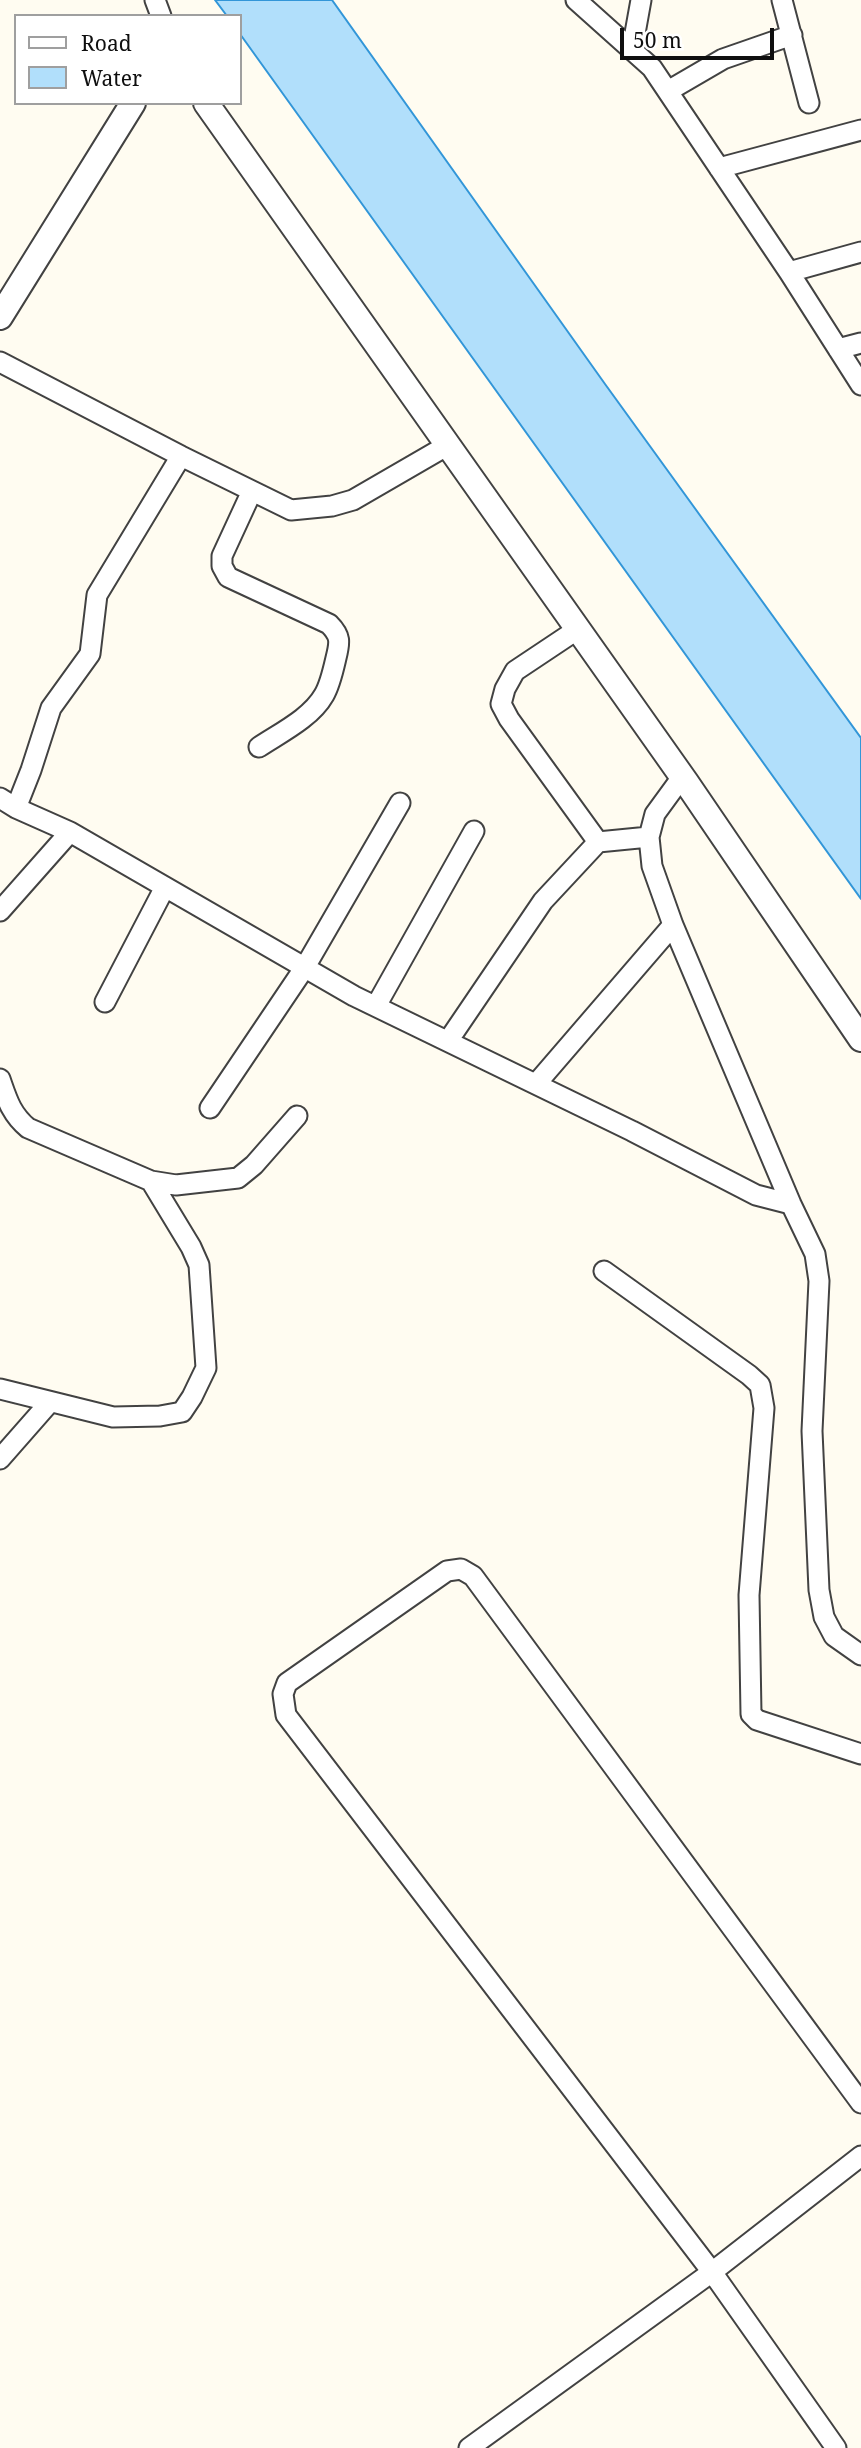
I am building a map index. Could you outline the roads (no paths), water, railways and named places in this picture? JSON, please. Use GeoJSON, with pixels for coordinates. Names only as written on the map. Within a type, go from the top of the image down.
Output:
{"type":"FeatureCollection","features":[{"type":"Feature","properties":{"kind":"street"},"geometry":{"type":"LineString","coordinates":[[576,0],[652,68],[861,385]]}},
{"type":"Feature","properties":{"kind":"street"},"geometry":{"type":"LineString","coordinates":[[632,50],[641,0]]}},
{"type":"Feature","properties":{"kind":"street"},"geometry":{"type":"LineString","coordinates":[[782,0],[809,103]]}},
{"type":"Feature","properties":{"kind":"street"},"geometry":{"type":"LineString","coordinates":[[668,91],[723,59],[792,35]]}},
{"type":"Feature","properties":{"kind":"street"},"geometry":{"type":"LineString","coordinates":[[0,317],[132,105]]}},
{"type":"Feature","properties":{"kind":"street"},"geometry":{"type":"LineString","coordinates":[[207,105],[682,777],[861,1039]]}},
{"type":"Feature","properties":{"kind":"street"},"geometry":{"type":"LineString","coordinates":[[719,168],[861,130]]}},
{"type":"Feature","properties":{"kind":"street"},"geometry":{"type":"LineString","coordinates":[[789,272],[861,252]]}},
{"type":"Feature","properties":{"kind":"street"},"geometry":{"type":"LineString","coordinates":[[838,349],[861,343]]}},
{"type":"Feature","properties":{"kind":"street"},"geometry":{"type":"LineString","coordinates":[[0,362],[291,510],[332,506],[353,500],[448,445]]}},
{"type":"Feature","properties":{"kind":"street"},"geometry":{"type":"LineString","coordinates":[[181,456],[100,588],[90,654],[51,708],[31,771],[8,803],[70,832],[376,1006],[756,1195],[791,1204]]}},
{"type":"Feature","properties":{"kind":"street"},"geometry":{"type":"LineString","coordinates":[[252,491],[222,556],[222,566],[228,577],[329,624],[338,633],[341,642],[324,696],[305,715],[259,747]]}},
{"type":"Feature","properties":{"kind":"street"},"geometry":{"type":"LineString","coordinates":[[578,629],[515,671],[505,689],[501,704],[598,842]]}},
{"type":"Feature","properties":{"kind":"street"},"geometry":{"type":"LineString","coordinates":[[682,777],[655,814],[649,837],[652,866],[673,925],[791,1204],[815,1254],[819,1281],[812,1431],[819,1590],[824,1617],[834,1636],[861,1655]]}},
{"type":"Feature","properties":{"kind":"street"},"geometry":{"type":"LineString","coordinates":[[210,1108],[304,967],[400,803]]}},
{"type":"Feature","properties":{"kind":"street"},"geometry":{"type":"LineString","coordinates":[[376,1006],[474,831]]}},
{"type":"Feature","properties":{"kind":"street"},"geometry":{"type":"LineString","coordinates":[[0,911],[70,832]]}},
{"type":"Feature","properties":{"kind":"street"},"geometry":{"type":"LineString","coordinates":[[447,1041],[543,901],[598,842],[649,837]]}},
{"type":"Feature","properties":{"kind":"street"},"geometry":{"type":"LineString","coordinates":[[106,1002],[165,887]]}},
{"type":"Feature","properties":{"kind":"street"},"geometry":{"type":"LineString","coordinates":[[536,1084],[673,925]]}},
{"type":"Feature","properties":{"kind":"street"},"geometry":{"type":"LineString","coordinates":[[0,1079],[9,1107],[27,1128],[151,1181],[176,1185],[238,1178],[254,1165],[297,1116]]}},
{"type":"Feature","properties":{"kind":"street"},"geometry":{"type":"LineString","coordinates":[[0,1389],[113,1417],[160,1416],[182,1412],[206,1368],[200,1265],[151,1181]]}},
{"type":"Feature","properties":{"kind":"street"},"geometry":{"type":"LineString","coordinates":[[604,1271],[760,1385],[764,1408],[749,1595],[751,1714],[757,1720],[861,1754]]}},
{"type":"Feature","properties":{"kind":"street"},"geometry":{"type":"LineString","coordinates":[[0,1459],[50,1402]]}},
{"type":"Feature","properties":{"kind":"street"},"geometry":{"type":"LineString","coordinates":[[836,2448],[712,2272],[286,1715],[283,1694],[287,1683],[447,1571],[461,1569],[473,1576],[861,2103]]}},
{"type":"Feature","properties":{"kind":"street"},"geometry":{"type":"LineString","coordinates":[[469,2448],[712,2272],[861,2156]]}},
{"type":"Feature","properties":{"kind":"water"},"geometry":{"type":"Polygon","coordinates":[[[215,0],[332,0],[861,738],[861,899],[242,37],[242,14],[226,14],[215,0]]]}}]}
